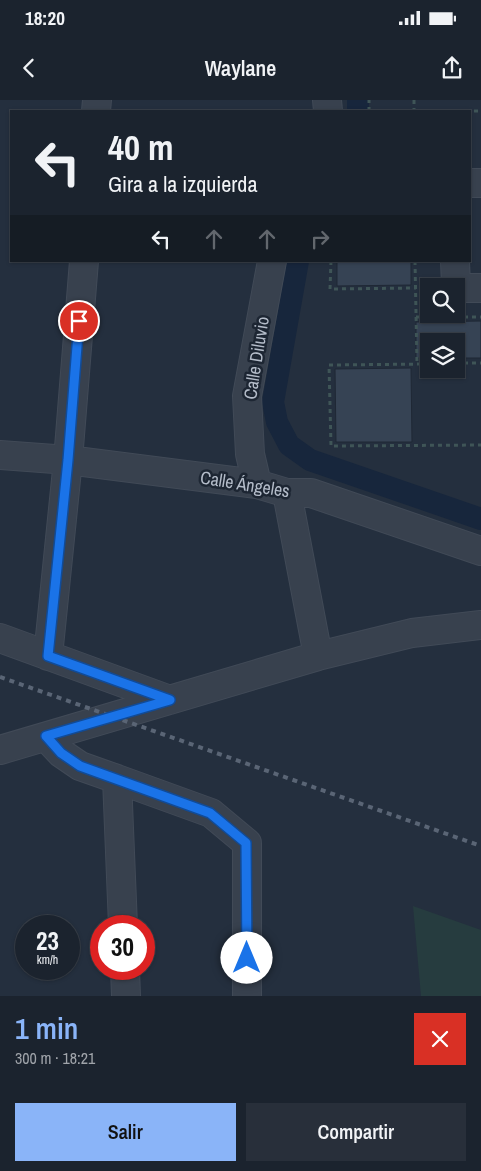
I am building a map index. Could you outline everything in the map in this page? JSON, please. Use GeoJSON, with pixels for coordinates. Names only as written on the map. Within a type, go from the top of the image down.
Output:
{"type":"FeatureCollection","features":[{"type":"Feature","properties":{"kind":"street"},"geometry":{"type":"LineString","coordinates":[[48,656],[68,460],[84,262]]}},
{"type":"Feature","properties":{"kind":"street","name":"Calle Diluvio"},"geometry":{"type":"LineString","coordinates":[[257,484],[250,454],[247,396],[272,262]]}},
{"type":"Feature","properties":{"kind":"street"},"geometry":{"type":"LineString","coordinates":[[456,262],[456,278]]}},
{"type":"Feature","properties":{"kind":"street"},"geometry":{"type":"LineString","coordinates":[[465,287],[481,288]]}},
{"type":"Feature","properties":{"kind":"street","name":"Calle Ángeles"},"geometry":{"type":"LineString","coordinates":[[0,455],[68,460],[257,484],[287,493],[312,493],[481,551]]}},
{"type":"Feature","properties":{"kind":"street"},"geometry":{"type":"LineString","coordinates":[[287,493],[318,656]]}},
{"type":"Feature","properties":{"kind":"street"},"geometry":{"type":"LineString","coordinates":[[0,750],[318,656],[412,633],[481,625]]}},
{"type":"Feature","properties":{"kind":"street"},"geometry":{"type":"LineString","coordinates":[[0,638],[170,700]]}},
{"type":"Feature","properties":{"kind":"street"},"geometry":{"type":"LineString","coordinates":[[46,736],[61,753],[80,766],[210,813],[246,843],[247,996]]}},
{"type":"Feature","properties":{"kind":"street"},"geometry":{"type":"LineString","coordinates":[[117,779],[123,915]]}},
{"type":"Feature","properties":{"kind":"street"},"geometry":{"type":"LineString","coordinates":[[125,980],[126,996]]}},
{"type":"Feature","properties":{"kind":"path"},"geometry":{"type":"LineString","coordinates":[[330,262],[330,289],[416,288]]}},
{"type":"Feature","properties":{"kind":"path"},"geometry":{"type":"LineString","coordinates":[[416,262],[417,364],[329,365],[331,446],[481,445]]}},
{"type":"Feature","properties":{"kind":"path"},"geometry":{"type":"LineString","coordinates":[[416,317],[481,317]]}},
{"type":"Feature","properties":{"kind":"path"},"geometry":{"type":"LineString","coordinates":[[465,363],[481,363]]}},
{"type":"Feature","properties":{"kind":"green space"},"geometry":{"type":"Polygon","coordinates":[[[413,906],[481,930],[481,996],[421,996],[413,906]]]}},
{"type":"Feature","properties":{"kind":"building"},"geometry":{"type":"Polygon","coordinates":[[[337,262],[411,262],[411,285],[337,286],[337,262]]]}},
{"type":"Feature","properties":{"kind":"building"},"geometry":{"type":"Polygon","coordinates":[[[465,321],[481,321],[481,358],[465,358],[465,333],[420,333],[420,358],[416,358],[416,322],[465,323],[465,321]]]}},
{"type":"Feature","properties":{"kind":"building"},"geometry":{"type":"Polygon","coordinates":[[[411,368],[412,442],[336,442],[335,369],[411,368]]]}},
{"type":"Feature","properties":{"kind":"waterway"},"geometry":{"type":"LineString","coordinates":[[358,100],[358,110]]}},
{"type":"Feature","properties":{"kind":"waterway"},"geometry":{"type":"LineString","coordinates":[[298,262],[273,402],[277,422],[289,445],[310,460],[481,519]]}},
{"type":"Feature","properties":{"kind":"railway"},"geometry":{"type":"LineString","coordinates":[[0,677],[481,846]]}},
{"type":"Feature","properties":{"kind":"route"},"geometry":{"type":"LineString","coordinates":[[79,321],[68,460],[48,656],[170,700],[46,736],[61,753],[80,766],[210,813],[246,843],[247,958]]}}]}
